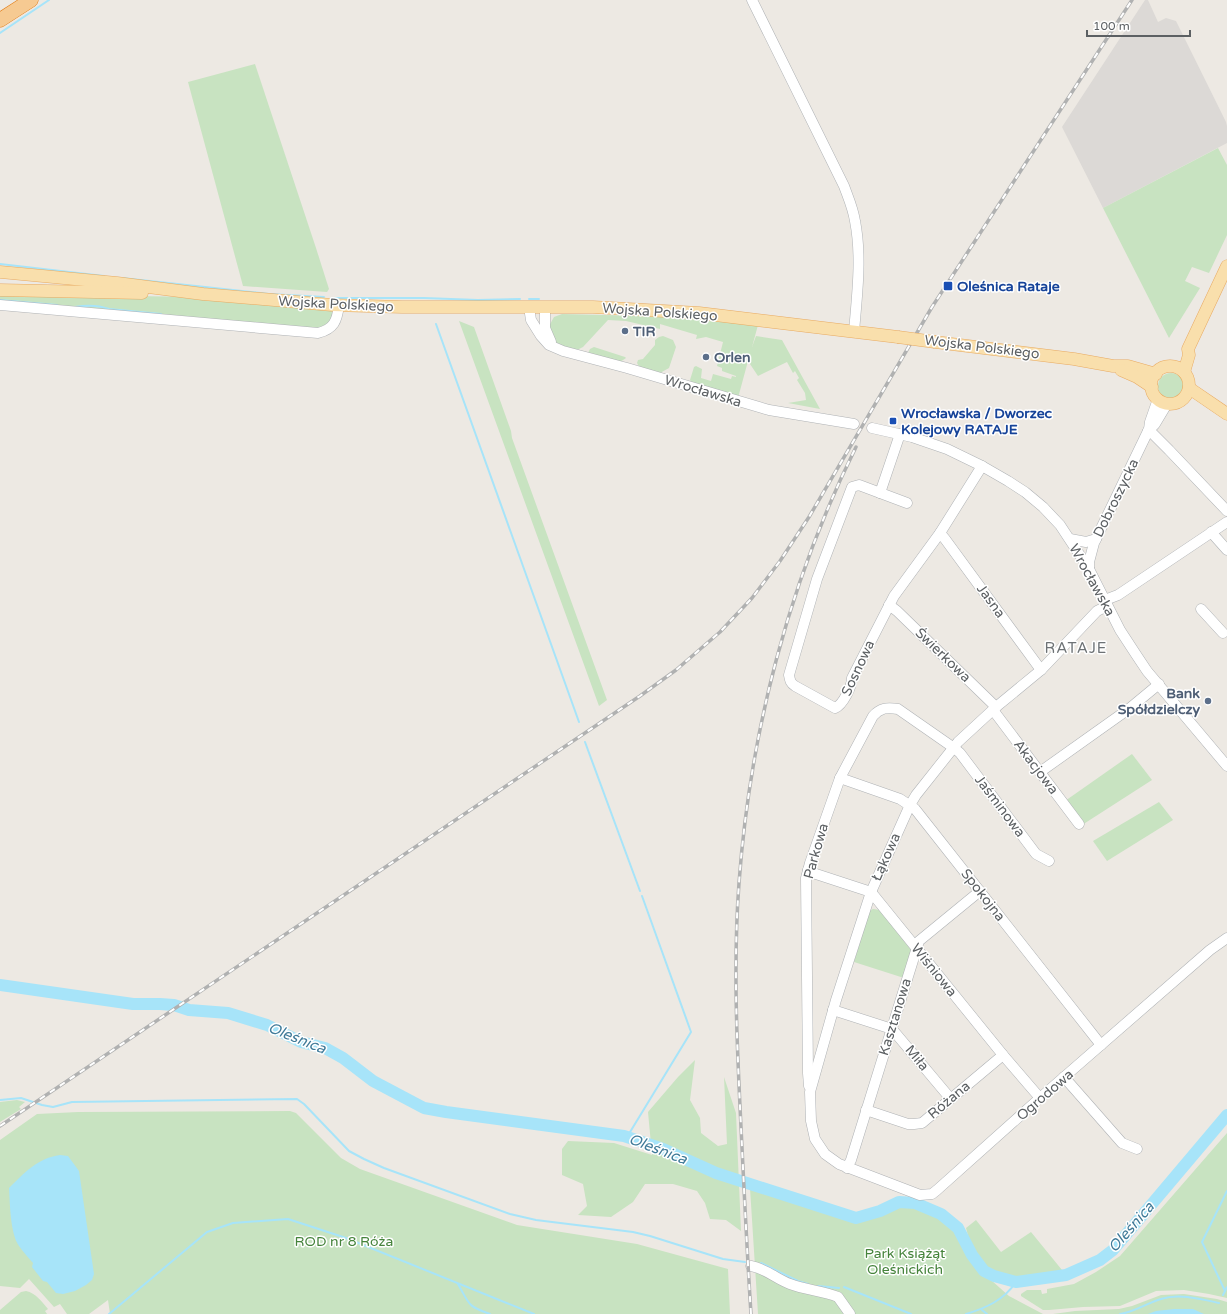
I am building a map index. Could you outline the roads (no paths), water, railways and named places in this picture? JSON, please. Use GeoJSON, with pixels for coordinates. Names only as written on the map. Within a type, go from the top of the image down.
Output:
{"type":"FeatureCollection","features":[{"type":"Feature","properties":{"kind":"highway"},"geometry":{"type":"LineString","coordinates":[[0,20],[31,0]]}},
{"type":"Feature","properties":{"kind":"main road"},"geometry":{"type":"LineString","coordinates":[[1178,369],[1182,352],[1188,349],[1227,266]]}},
{"type":"Feature","properties":{"kind":"main road"},"geometry":{"type":"LineString","coordinates":[[0,272],[117,283],[204,294]]}},
{"type":"Feature","properties":{"kind":"main road"},"geometry":{"type":"LineString","coordinates":[[0,290],[39,292],[204,294]]}},
{"type":"Feature","properties":{"kind":"main road","name":"Wojska Polskiego"},"geometry":{"type":"LineString","coordinates":[[204,294],[338,305],[402,308],[545,307],[699,313],[1066,358],[1113,366],[1128,366],[1156,374]]}},
{"type":"Feature","properties":{"kind":"main road","name":"Wojska Polskiego"},"geometry":{"type":"LineString","coordinates":[[1113,366],[1136,377],[1152,387]]}},
{"type":"Feature","properties":{"kind":"main road"},"geometry":{"type":"LineString","coordinates":[[1162,369],[1178,369],[1189,382],[1187,393],[1176,403],[1162,402],[1154,395],[1152,381],[1156,374],[1162,369]]}},
{"type":"Feature","properties":{"kind":"main road"},"geometry":{"type":"LineString","coordinates":[[1187,393],[1208,400],[1223,412]]}},
{"type":"Feature","properties":{"kind":"street"},"geometry":{"type":"LineString","coordinates":[[752,0],[851,203],[855,219],[859,258],[854,332]]}},
{"type":"Feature","properties":{"kind":"street"},"geometry":{"type":"LineString","coordinates":[[0,304],[318,333],[325,331],[333,325],[338,312],[338,305]]}},
{"type":"Feature","properties":{"kind":"street","name":"Wrocławska"},"geometry":{"type":"LineString","coordinates":[[529,307],[531,320],[535,328],[546,342],[563,351],[627,368],[747,404],[784,413],[854,424]]}},
{"type":"Feature","properties":{"kind":"street"},"geometry":{"type":"LineString","coordinates":[[545,307],[544,322],[546,332],[554,347]]}},
{"type":"Feature","properties":{"kind":"street","name":"Dobroszycka"},"geometry":{"type":"LineString","coordinates":[[1089,569],[1090,554],[1096,539],[1149,430],[1150,422],[1162,402]]}},
{"type":"Feature","properties":{"kind":"street","name":"Wrocławska"},"geometry":{"type":"LineString","coordinates":[[872,428],[900,434],[947,448],[1008,481],[1035,500],[1051,516],[1070,540],[1089,569],[1127,643],[1158,684],[1227,766]]}},
{"type":"Feature","properties":{"kind":"street"},"geometry":{"type":"LineString","coordinates":[[1149,430],[1227,511]]}},
{"type":"Feature","properties":{"kind":"street"},"geometry":{"type":"LineString","coordinates":[[880,493],[900,434]]}},
{"type":"Feature","properties":{"kind":"street","name":"Sosnowa"},"geometry":{"type":"LineString","coordinates":[[907,503],[859,485],[852,487],[817,579],[789,675],[791,683],[835,708],[838,707],[852,682],[852,678],[889,606],[940,533],[982,466]]}},
{"type":"Feature","properties":{"kind":"street","name":"Łąkowa"},"geometry":{"type":"LineString","coordinates":[[847,1168],[825,1154],[815,1138],[811,1121],[810,1092],[826,1034],[871,892],[910,805],[916,795],[954,748],[994,708],[1041,670],[1097,611],[1106,603],[1227,522]]}},
{"type":"Feature","properties":{"kind":"street"},"geometry":{"type":"LineString","coordinates":[[1211,532],[1227,550]]}},
{"type":"Feature","properties":{"kind":"street","name":"Jasna"},"geometry":{"type":"LineString","coordinates":[[940,533],[1041,670]]}},
{"type":"Feature","properties":{"kind":"street"},"geometry":{"type":"LineString","coordinates":[[1070,540],[1086,542],[1096,539]]}},
{"type":"Feature","properties":{"kind":"street","name":"Świerkowa"},"geometry":{"type":"LineString","coordinates":[[889,606],[897,611],[994,708]]}},
{"type":"Feature","properties":{"kind":"street"},"geometry":{"type":"LineString","coordinates":[[1201,609],[1222,634]]}},
{"type":"Feature","properties":{"kind":"street"},"geometry":{"type":"LineString","coordinates":[[1040,772],[1130,708],[1158,684]]}},
{"type":"Feature","properties":{"kind":"street","name":"Parkowa"},"geometry":{"type":"LineString","coordinates":[[810,1092],[808,1073],[806,878],[840,778],[873,716],[878,710],[884,708],[898,710],[954,748]]}},
{"type":"Feature","properties":{"kind":"street","name":"Akacjowa"},"geometry":{"type":"LineString","coordinates":[[994,708],[1079,824]]}},
{"type":"Feature","properties":{"kind":"street","name":"Jaśminowa"},"geometry":{"type":"LineString","coordinates":[[954,748],[960,753],[1036,854],[1049,861]]}},
{"type":"Feature","properties":{"kind":"street","name":"Spokojna"},"geometry":{"type":"LineString","coordinates":[[840,778],[900,799],[919,812],[1102,1045]]}},
{"type":"Feature","properties":{"kind":"street"},"geometry":{"type":"LineString","coordinates":[[808,870],[871,892]]}},
{"type":"Feature","properties":{"kind":"street","name":"Kasztanowa"},"geometry":{"type":"LineString","coordinates":[[847,1168],[851,1160],[892,1029],[916,947],[919,941],[980,891]]}},
{"type":"Feature","properties":{"kind":"street","name":"Wiśniowa"},"geometry":{"type":"LineString","coordinates":[[871,892],[1003,1056],[1040,1098]]}},
{"type":"Feature","properties":{"kind":"street","name":"Ogrodowa"},"geometry":{"type":"LineString","coordinates":[[847,1168],[920,1195],[932,1194],[1210,950],[1227,938]]}},
{"type":"Feature","properties":{"kind":"street"},"geometry":{"type":"LineString","coordinates":[[834,1010],[892,1029]]}},
{"type":"Feature","properties":{"kind":"street","name":"Miła"},"geometry":{"type":"LineString","coordinates":[[892,1029],[950,1098]]}},
{"type":"Feature","properties":{"kind":"street"},"geometry":{"type":"LineString","coordinates":[[808,1030],[826,1034]]}},
{"type":"Feature","properties":{"kind":"street","name":"Różana"},"geometry":{"type":"LineString","coordinates":[[866,1110],[908,1124],[922,1123],[950,1098],[1003,1056]]}},
{"type":"Feature","properties":{"kind":"street"},"geometry":{"type":"LineString","coordinates":[[1064,1077],[1122,1143],[1137,1149]]}},
{"type":"Feature","properties":{"kind":"street"},"geometry":{"type":"LineString","coordinates":[[751,1266],[768,1271],[788,1283],[838,1297],[850,1314]]}},
{"type":"Feature","properties":{"kind":"water"},"geometry":{"type":"Polygon","coordinates":[[[60,1155],[68,1156],[79,1171],[94,1274],[92,1280],[86,1285],[75,1291],[63,1294],[56,1293],[47,1282],[43,1281],[32,1267],[33,1263],[16,1240],[11,1218],[9,1188],[38,1163],[45,1159],[60,1155]]]}},
{"type":"Feature","properties":{"kind":"water"},"geometry":{"type":"Polygon","coordinates":[[[1193,1309],[1204,1314],[1148,1314],[1156,1311],[1193,1309]]]}},
{"type":"Feature","properties":{"kind":"waterway"},"geometry":{"type":"LineString","coordinates":[[0,33],[49,0]]}},
{"type":"Feature","properties":{"kind":"waterway"},"geometry":{"type":"LineString","coordinates":[[0,264],[104,276]]}},
{"type":"Feature","properties":{"kind":"waterway"},"geometry":{"type":"LineString","coordinates":[[122,278],[269,294],[324,297]]}},
{"type":"Feature","properties":{"kind":"waterway"},"geometry":{"type":"LineString","coordinates":[[335,298],[424,298],[478,300],[520,299]]}},
{"type":"Feature","properties":{"kind":"waterway"},"geometry":{"type":"LineString","coordinates":[[529,299],[539,299]]}},
{"type":"Feature","properties":{"kind":"waterway"},"geometry":{"type":"LineString","coordinates":[[0,300],[57,305]]}},
{"type":"Feature","properties":{"kind":"waterway"},"geometry":{"type":"LineString","coordinates":[[75,307],[96,306],[109,309],[161,314]]}},
{"type":"Feature","properties":{"kind":"waterway"},"geometry":{"type":"LineString","coordinates":[[436,324],[579,722]]}},
{"type":"Feature","properties":{"kind":"waterway"},"geometry":{"type":"LineString","coordinates":[[585,742],[640,891]]}},
{"type":"Feature","properties":{"kind":"waterway"},"geometry":{"type":"LineString","coordinates":[[627,1137],[691,1032],[642,896]]}},
{"type":"Feature","properties":{"kind":"waterway","name":"Oleśnica"},"geometry":{"type":"LineString","coordinates":[[0,985],[133,1004],[174,1005],[189,1010],[228,1013],[267,1025],[301,1042],[325,1048],[343,1058],[373,1081],[424,1108],[624,1136],[663,1149],[716,1173],[856,1218],[880,1211],[899,1202],[915,1203],[941,1214],[958,1228],[972,1255],[984,1271],[994,1276],[1016,1282],[1066,1275],[1100,1260],[1113,1250],[1227,1115]]}},
{"type":"Feature","properties":{"kind":"waterway"},"geometry":{"type":"LineString","coordinates":[[0,1100],[21,1098],[53,1107],[72,1102],[297,1099],[304,1104],[349,1151],[384,1168],[510,1214],[536,1220],[633,1232],[723,1259],[745,1262]]}},
{"type":"Feature","properties":{"kind":"waterway"},"geometry":{"type":"LineString","coordinates":[[1225,1291],[1202,1242],[1227,1191]]}},
{"type":"Feature","properties":{"kind":"waterway"},"geometry":{"type":"LineString","coordinates":[[109,1314],[207,1232],[233,1223],[288,1219],[346,1238],[534,1314]]}},
{"type":"Feature","properties":{"kind":"waterway"},"geometry":{"type":"LineString","coordinates":[[761,1263],[798,1281],[808,1284]]}},
{"type":"Feature","properties":{"kind":"waterway"},"geometry":{"type":"LineString","coordinates":[[966,1314],[981,1309],[994,1302],[1006,1294],[1016,1282]]}},
{"type":"Feature","properties":{"kind":"waterway"},"geometry":{"type":"LineString","coordinates":[[458,1284],[473,1307],[490,1314]]}},
{"type":"Feature","properties":{"kind":"waterway"},"geometry":{"type":"LineString","coordinates":[[818,1286],[839,1288]]}},
{"type":"Feature","properties":{"kind":"waterway"},"geometry":{"type":"LineString","coordinates":[[844,1287],[911,1314]]}},
{"type":"Feature","properties":{"kind":"waterway"},"geometry":{"type":"LineString","coordinates":[[1223,1295],[1227,1287]]}},
{"type":"Feature","properties":{"kind":"waterway"},"geometry":{"type":"LineString","coordinates":[[1120,1314],[1168,1297],[1190,1297],[1219,1303]]}},
{"type":"Feature","properties":{"kind":"waterway"},"geometry":{"type":"LineString","coordinates":[[982,1310],[987,1314]]}},
{"type":"Feature","properties":{"kind":"railway"},"geometry":{"type":"LineString","coordinates":[[0,1126],[640,696],[676,670],[720,632],[752,598],[780,561],[809,517],[932,307],[1132,0]]}},
{"type":"Feature","properties":{"kind":"railway"},"geometry":{"type":"LineString","coordinates":[[751,1314],[736,1005],[737,913],[744,826],[752,770],[763,714],[776,659],[792,604],[832,498],[856,447]]}},
{"type":"Feature","properties":{"kind":"place","name":"Oleśnica Rataje"},"geometry":{"type":"Point","coordinates":[948,286]}},
{"type":"Feature","properties":{"kind":"place","name":"TIR"},"geometry":{"type":"Point","coordinates":[625,331]}},
{"type":"Feature","properties":{"kind":"place","name":"Orlen"},"geometry":{"type":"Point","coordinates":[706,357]}},
{"type":"Feature","properties":{"kind":"place","name":"Wrocławska / Dworzec Kolejowy RATAJE"},"geometry":{"type":"Point","coordinates":[893,421]}},
{"type":"Feature","properties":{"kind":"place","name":"Bank Spółdzielczy"},"geometry":{"type":"Point","coordinates":[1208,701]}},
{"type":"Feature","properties":{"kind":"district","name":"RATAJE"},"geometry":{"type":"Point","coordinates":[1076,648]}},
{"type":"Feature","properties":{"kind":"park label","name":"ROD nr 8 Róża"},"geometry":{"type":"Point","coordinates":[344,1241]}},
{"type":"Feature","properties":{"kind":"park label","name":"Park Książąt Oleśnickich"},"geometry":{"type":"Point","coordinates":[905,1262]}}]}
